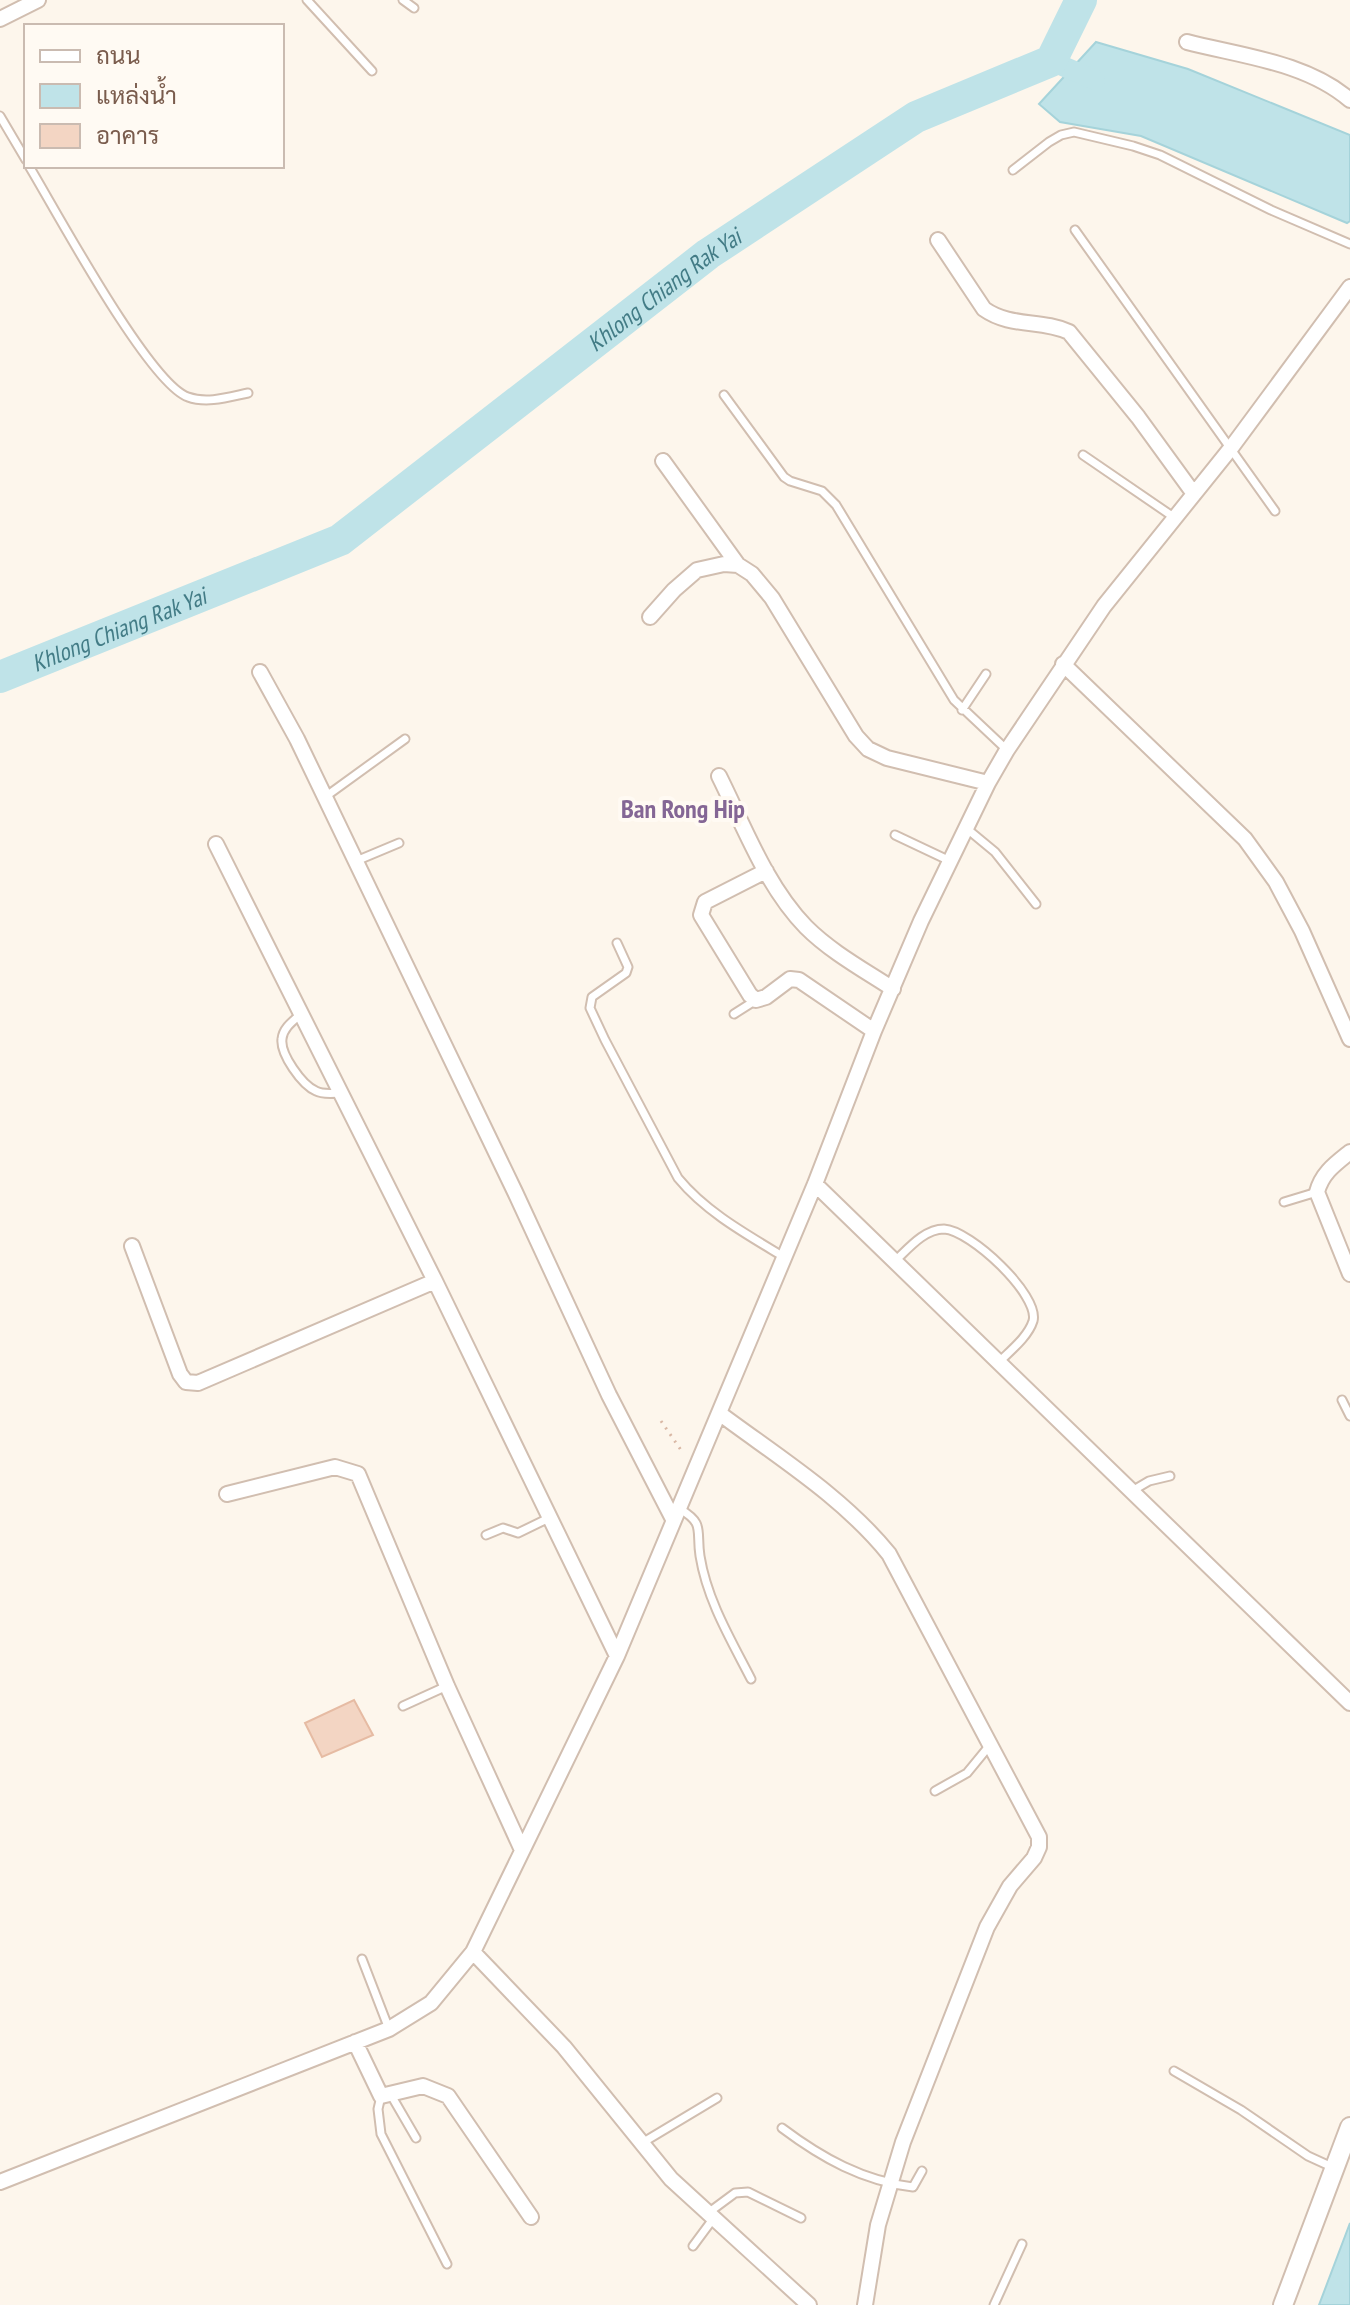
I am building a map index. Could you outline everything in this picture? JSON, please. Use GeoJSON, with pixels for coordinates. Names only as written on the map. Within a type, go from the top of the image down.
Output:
{"type":"FeatureCollection","features":[{"type":"Feature","properties":{"kind":"street"},"geometry":{"type":"LineString","coordinates":[[0,19],[38,0]]}},
{"type":"Feature","properties":{"kind":"street"},"geometry":{"type":"LineString","coordinates":[[1187,42],[1294,69],[1316,77],[1350,100]]}},
{"type":"Feature","properties":{"kind":"street"},"geometry":{"type":"LineString","coordinates":[[938,240],[984,309],[995,317],[1016,323],[1056,326],[1069,332],[1194,494]]}},
{"type":"Feature","properties":{"kind":"street"},"geometry":{"type":"LineString","coordinates":[[0,2182],[389,2029],[431,2003],[473,1952],[617,1656],[815,1184],[874,1031],[988,783],[1063,664],[1104,606],[1231,448],[1350,287]]}},
{"type":"Feature","properties":{"kind":"street"},"geometry":{"type":"LineString","coordinates":[[663,461],[738,565],[752,574],[772,598],[856,736],[868,749],[887,758],[988,783]]}},
{"type":"Feature","properties":{"kind":"street"},"geometry":{"type":"LineString","coordinates":[[650,617],[697,570],[724,564],[738,565]]}},
{"type":"Feature","properties":{"kind":"street"},"geometry":{"type":"LineString","coordinates":[[1063,664],[1245,839],[1276,882],[1302,931],[1350,1039]]}},
{"type":"Feature","properties":{"kind":"street"},"geometry":{"type":"LineString","coordinates":[[260,672],[297,739],[356,861],[609,1395],[675,1513]]}},
{"type":"Feature","properties":{"kind":"street"},"geometry":{"type":"LineString","coordinates":[[719,776],[766,871],[806,926],[893,989]]}},
{"type":"Feature","properties":{"kind":"street"},"geometry":{"type":"LineString","coordinates":[[216,844],[343,1093],[617,1656]]}},
{"type":"Feature","properties":{"kind":"street"},"geometry":{"type":"LineString","coordinates":[[766,871],[705,902],[701,909],[701,915],[750,995],[756,1000],[766,997],[790,979],[799,980],[874,1031]]}},
{"type":"Feature","properties":{"kind":"street"},"geometry":{"type":"LineString","coordinates":[[1350,1152],[1328,1170],[1319,1182],[1317,1192],[1350,1274]]}},
{"type":"Feature","properties":{"kind":"street"},"geometry":{"type":"LineString","coordinates":[[815,1184],[1350,1703]]}},
{"type":"Feature","properties":{"kind":"street"},"geometry":{"type":"LineString","coordinates":[[132,1246],[180,1374],[186,1382],[198,1383],[435,1281]]}},
{"type":"Feature","properties":{"kind":"street"},"geometry":{"type":"LineString","coordinates":[[719,1413],[839,1503],[870,1531],[889,1554],[1039,1837],[1034,1858],[1010,1886],[987,1927],[908,2129],[878,2225],[869,2296],[865,2305]]}},
{"type":"Feature","properties":{"kind":"street"},"geometry":{"type":"LineString","coordinates":[[227,1494],[335,1467],[358,1474],[447,1686],[522,1850]]}},
{"type":"Feature","properties":{"kind":"street"},"geometry":{"type":"LineString","coordinates":[[473,1952],[564,2047],[671,2179],[809,2305]]}},
{"type":"Feature","properties":{"kind":"street"},"geometry":{"type":"LineString","coordinates":[[355,2042],[385,2095],[423,2086],[448,2096],[531,2217]]}},
{"type":"Feature","properties":{"kind":"street"},"geometry":{"type":"LineString","coordinates":[[1283,2305],[1341,2163],[1350,2127]]}},
{"type":"Feature","properties":{"kind":"lane"},"geometry":{"type":"LineString","coordinates":[[307,0],[372,71]]}},
{"type":"Feature","properties":{"kind":"lane"},"geometry":{"type":"LineString","coordinates":[[403,0],[414,8]]}},
{"type":"Feature","properties":{"kind":"lane"},"geometry":{"type":"LineString","coordinates":[[0,116],[24,157]]}},
{"type":"Feature","properties":{"kind":"lane"},"geometry":{"type":"LineString","coordinates":[[1013,170],[1049,142],[1074,132],[1160,155],[1271,210],[1350,244]]}},
{"type":"Feature","properties":{"kind":"lane"},"geometry":{"type":"LineString","coordinates":[[30,168],[101,287],[163,379],[188,397],[208,401],[248,393]]}},
{"type":"Feature","properties":{"kind":"lane"},"geometry":{"type":"LineString","coordinates":[[1075,230],[1275,511]]}},
{"type":"Feature","properties":{"kind":"lane"},"geometry":{"type":"LineString","coordinates":[[724,395],[784,477],[822,491],[836,505],[938,677],[962,710],[1007,750]]}},
{"type":"Feature","properties":{"kind":"lane"},"geometry":{"type":"LineString","coordinates":[[1083,455],[1175,518]]}},
{"type":"Feature","properties":{"kind":"lane"},"geometry":{"type":"LineString","coordinates":[[962,710],[986,674]]}},
{"type":"Feature","properties":{"kind":"lane"},"geometry":{"type":"LineString","coordinates":[[325,797],[405,739]]}},
{"type":"Feature","properties":{"kind":"lane"},"geometry":{"type":"LineString","coordinates":[[966,828],[995,852],[1036,904]]}},
{"type":"Feature","properties":{"kind":"lane"},"geometry":{"type":"LineString","coordinates":[[895,835],[950,861]]}},
{"type":"Feature","properties":{"kind":"lane"},"geometry":{"type":"LineString","coordinates":[[356,861],[399,843]]}},
{"type":"Feature","properties":{"kind":"lane"},"geometry":{"type":"LineString","coordinates":[[617,943],[628,967],[626,973],[592,997],[590,1008],[612,1054],[678,1178],[693,1196],[725,1221],[784,1257]]}},
{"type":"Feature","properties":{"kind":"lane"},"geometry":{"type":"LineString","coordinates":[[734,1014],[756,1000]]}},
{"type":"Feature","properties":{"kind":"lane"},"geometry":{"type":"LineString","coordinates":[[302,1012],[287,1027],[282,1037],[282,1050],[305,1083],[316,1091],[343,1093]]}},
{"type":"Feature","properties":{"kind":"lane"},"geometry":{"type":"LineString","coordinates":[[1284,1202],[1317,1192]]}},
{"type":"Feature","properties":{"kind":"lane"},"geometry":{"type":"LineString","coordinates":[[894,1262],[926,1233],[944,1229],[960,1233],[983,1248],[1027,1295],[1034,1307],[1033,1321],[1026,1334],[998,1363]]}},
{"type":"Feature","properties":{"kind":"lane"},"geometry":{"type":"LineString","coordinates":[[1342,1400],[1350,1416]]}},
{"type":"Feature","properties":{"kind":"lane"},"geometry":{"type":"LineString","coordinates":[[1131,1492],[1149,1481],[1170,1476]]}},
{"type":"Feature","properties":{"kind":"lane"},"geometry":{"type":"LineString","coordinates":[[675,1513],[693,1517],[699,1525],[700,1559],[713,1601],[751,1679]]}},
{"type":"Feature","properties":{"kind":"lane"},"geometry":{"type":"LineString","coordinates":[[486,1535],[503,1528],[518,1533],[551,1517]]}},
{"type":"Feature","properties":{"kind":"lane"},"geometry":{"type":"LineString","coordinates":[[403,1706],[447,1686]]}},
{"type":"Feature","properties":{"kind":"lane"},"geometry":{"type":"LineString","coordinates":[[935,1791],[967,1773],[990,1745]]}},
{"type":"Feature","properties":{"kind":"lane"},"geometry":{"type":"LineString","coordinates":[[362,1959],[389,2029]]}},
{"type":"Feature","properties":{"kind":"lane"},"geometry":{"type":"LineString","coordinates":[[1174,2071],[1210,2089],[1308,2156],[1341,2163]]}},
{"type":"Feature","properties":{"kind":"lane"},"geometry":{"type":"LineString","coordinates":[[416,2138],[385,2095],[378,2109],[381,2134],[447,2264]]}},
{"type":"Feature","properties":{"kind":"lane"},"geometry":{"type":"LineString","coordinates":[[642,2143],[717,2098]]}},
{"type":"Feature","properties":{"kind":"lane"},"geometry":{"type":"LineString","coordinates":[[782,2128],[817,2154],[852,2171],[890,2184],[913,2187],[922,2171]]}},
{"type":"Feature","properties":{"kind":"lane"},"geometry":{"type":"LineString","coordinates":[[693,2246],[711,2216],[735,2193],[748,2192],[801,2218]]}},
{"type":"Feature","properties":{"kind":"lane"},"geometry":{"type":"LineString","coordinates":[[994,2305],[1022,2244]]}},
{"type":"Feature","properties":{"kind":"path"},"geometry":{"type":"LineString","coordinates":[[661,1421],[694,1469]]}},
{"type":"Feature","properties":{"kind":"water"},"geometry":{"type":"Polygon","coordinates":[[[1096,42],[1188,69],[1350,135],[1350,221],[1347,223],[1141,136],[1060,122],[1039,104],[1096,42]]]}},
{"type":"Feature","properties":{"kind":"water"},"geometry":{"type":"Polygon","coordinates":[[[1350,2223],[1350,2305],[1319,2305],[1350,2223]]]}},
{"type":"Feature","properties":{"kind":"building"},"geometry":{"type":"Polygon","coordinates":[[[354,1700],[373,1735],[322,1757],[305,1723],[354,1700]]]}},
{"type":"Feature","properties":{"kind":"waterway","name":"Khlong Chiang Rak Yai"},"geometry":{"type":"LineString","coordinates":[[0,677],[340,540],[708,254],[916,117],[1051,61],[1081,0]]}},
{"type":"Feature","properties":{"kind":"waterway","name":"Khlong Chiang Rak Yai"},"geometry":{"type":"LineString","coordinates":[[1051,61],[1095,80]]}},
{"type":"Feature","properties":{"kind":"district","name":"Ban Rong Hip"},"geometry":{"type":"Point","coordinates":[683,808]}}]}
